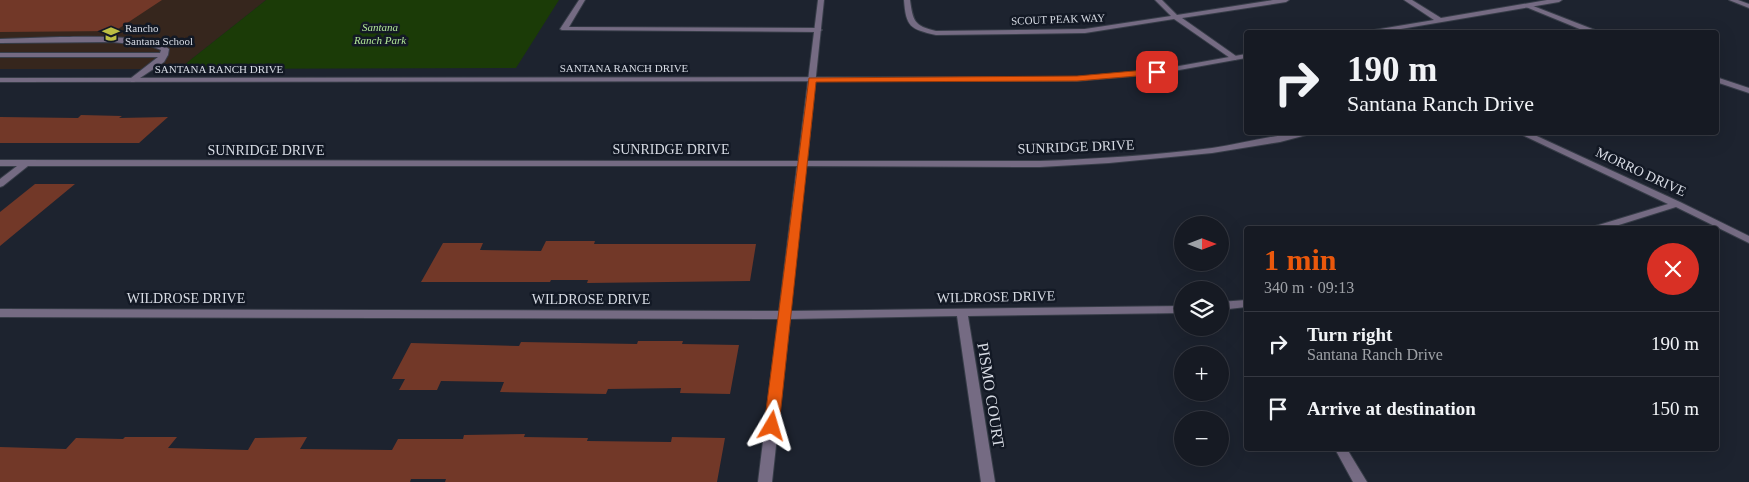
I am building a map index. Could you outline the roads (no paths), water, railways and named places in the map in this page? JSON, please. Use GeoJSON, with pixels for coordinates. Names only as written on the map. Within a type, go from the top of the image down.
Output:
{"type":"FeatureCollection","features":[{"type":"Feature","properties":{"kind":"street"},"geometry":{"type":"LineString","coordinates":[[582,0],[564,29],[818,30]]}},
{"type":"Feature","properties":{"kind":"street"},"geometry":{"type":"LineString","coordinates":[[765,482],[821,0]]}},
{"type":"Feature","properties":{"kind":"street","name":"SCOUT PEAK WAY"},"geometry":{"type":"LineString","coordinates":[[907,0],[909,19],[919,29],[936,33],[1085,31],[1286,0]]}},
{"type":"Feature","properties":{"kind":"street"},"geometry":{"type":"LineString","coordinates":[[1158,0],[1177,18],[1233,58]]}},
{"type":"Feature","properties":{"kind":"street"},"geometry":{"type":"LineString","coordinates":[[1407,0],[1441,21]]}},
{"type":"Feature","properties":{"kind":"street"},"geometry":{"type":"LineString","coordinates":[[1386,30],[1559,0]]}},
{"type":"Feature","properties":{"kind":"street"},"geometry":{"type":"LineString","coordinates":[[1732,0],[1749,6]]}},
{"type":"Feature","properties":{"kind":"street"},"geometry":{"type":"LineString","coordinates":[[1528,6],[1587,30]]}},
{"type":"Feature","properties":{"kind":"street"},"geometry":{"type":"LineString","coordinates":[[0,41],[148,42],[165,48],[164,55],[134,80]]}},
{"type":"Feature","properties":{"kind":"street"},"geometry":{"type":"LineString","coordinates":[[0,55],[164,55]]}},
{"type":"Feature","properties":{"kind":"street","name":"SANTANA RANCH DRIVE"},"geometry":{"type":"LineString","coordinates":[[0,80],[1100,78],[1157,72],[1244,56]]}},
{"type":"Feature","properties":{"kind":"street"},"geometry":{"type":"LineString","coordinates":[[1719,80],[1749,91]]}},
{"type":"Feature","properties":{"kind":"street","name":"SUNRIDGE DRIVE"},"geometry":{"type":"LineString","coordinates":[[0,163],[1040,164],[1200,154],[1262,144],[1301,135]]}},
{"type":"Feature","properties":{"kind":"street","name":"MORRO DRIVE"},"geometry":{"type":"LineString","coordinates":[[1527,135],[1677,204],[1749,240]]}},
{"type":"Feature","properties":{"kind":"street"},"geometry":{"type":"LineString","coordinates":[[0,184],[26,164]]}},
{"type":"Feature","properties":{"kind":"street"},"geometry":{"type":"LineString","coordinates":[[1605,226],[1677,204]]}},
{"type":"Feature","properties":{"kind":"street"},"geometry":{"type":"LineString","coordinates":[[1229,305],[1244,304]]}},
{"type":"Feature","properties":{"kind":"street","name":"WILDROSE DRIVE"},"geometry":{"type":"LineString","coordinates":[[0,313],[785,315],[1174,309]]}},
{"type":"Feature","properties":{"kind":"street","name":"PISMO COURT"},"geometry":{"type":"LineString","coordinates":[[962,312],[988,482]]}},
{"type":"Feature","properties":{"kind":"street"},"geometry":{"type":"LineString","coordinates":[[1342,451],[1360,482]]}},
{"type":"Feature","properties":{"kind":"place","name":"Rancho Santana School"},"geometry":{"type":"Point","coordinates":[111,34]}},
{"type":"Feature","properties":{"kind":"park label","name":"Santana Ranch Park"},"geometry":{"type":"Point","coordinates":[380,33]}}]}
